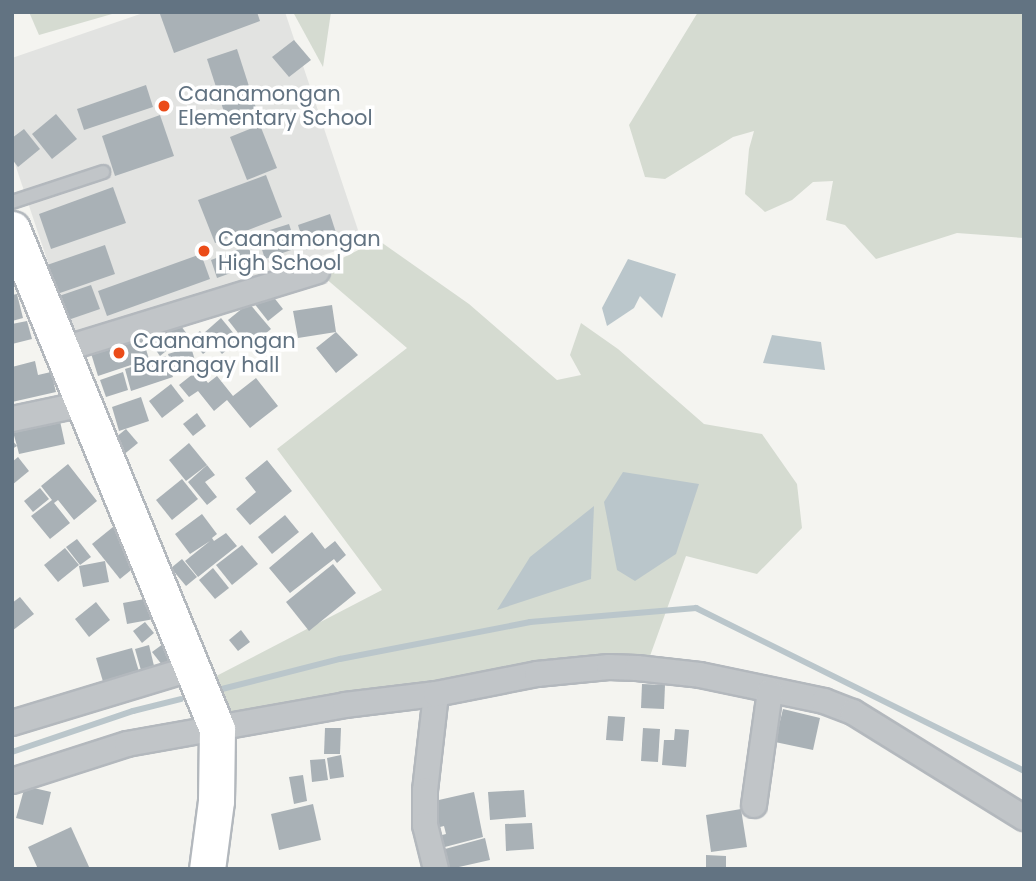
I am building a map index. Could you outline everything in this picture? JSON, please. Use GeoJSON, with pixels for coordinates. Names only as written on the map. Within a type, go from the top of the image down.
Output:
{"type":"FeatureCollection","features":[{"type":"Feature","properties":{"kind":"street"},"geometry":{"type":"LineString","coordinates":[[12,229],[190,669],[217,729],[216,802],[207,869]]}},
{"type":"Feature","properties":{"kind":"street"},"geometry":{"type":"LineString","coordinates":[[61,351],[317,271]]}},
{"type":"Feature","properties":{"kind":"street"},"geometry":{"type":"LineString","coordinates":[[12,419],[83,404]]}},
{"type":"Feature","properties":{"kind":"street"},"geometry":{"type":"LineString","coordinates":[[12,781],[127,744],[345,705],[436,694],[537,674],[609,667],[671,670],[824,701],[853,712],[1024,818]]}},
{"type":"Feature","properties":{"kind":"street"},"geometry":{"type":"LineString","coordinates":[[12,723],[190,669]]}},
{"type":"Feature","properties":{"kind":"street"},"geometry":{"type":"LineString","coordinates":[[754,805],[770,691]]}},
{"type":"Feature","properties":{"kind":"street"},"geometry":{"type":"LineString","coordinates":[[436,694],[425,790],[425,825],[436,869]]}},
{"type":"Feature","properties":{"kind":"lane"},"geometry":{"type":"LineString","coordinates":[[12,202],[103,172]]}},
{"type":"Feature","properties":{"kind":"shaded area"},"geometry":{"type":"Polygon","coordinates":[[[29,12],[119,12],[39,35],[29,12]]]}},
{"type":"Feature","properties":{"kind":"shaded area","name":"Caanamongan Elementary School"},"geometry":{"type":"Polygon","coordinates":[[[146,12],[285,12],[362,242],[74,340],[12,155],[12,58],[146,12]]]}},
{"type":"Feature","properties":{"kind":"shaded area"},"geometry":{"type":"Polygon","coordinates":[[[293,12],[331,12],[323,67],[293,12]]]}},
{"type":"Feature","properties":{"kind":"shaded area"},"geometry":{"type":"Polygon","coordinates":[[[698,12],[1024,12],[1024,238],[957,233],[876,259],[845,225],[826,220],[833,181],[813,182],[792,200],[765,212],[745,194],[749,149],[754,131],[733,137],[665,179],[645,177],[629,125],[698,12]]]}},
{"type":"Feature","properties":{"kind":"shaded area"},"geometry":{"type":"Polygon","coordinates":[[[378,240],[469,304],[557,380],[581,375],[570,355],[581,323],[618,349],[704,424],[762,434],[797,484],[802,528],[757,574],[686,556],[650,656],[217,729],[197,686],[382,590],[277,449],[407,348],[317,271],[378,240]]]}},
{"type":"Feature","properties":{"kind":"shaded area"},"geometry":{"type":"Polygon","coordinates":[[[628,259],[676,274],[662,318],[640,296],[634,308],[607,326],[602,308],[628,259]]]}},
{"type":"Feature","properties":{"kind":"shaded area"},"geometry":{"type":"Polygon","coordinates":[[[772,335],[821,342],[825,370],[763,363],[772,335]]]}},
{"type":"Feature","properties":{"kind":"shaded area"},"geometry":{"type":"Polygon","coordinates":[[[623,472],[699,484],[676,554],[635,581],[617,570],[604,502],[623,472]]]}},
{"type":"Feature","properties":{"kind":"shaded area"},"geometry":{"type":"Polygon","coordinates":[[[594,506],[591,579],[497,610],[530,557],[594,506]]]}},
{"type":"Feature","properties":{"kind":"building"},"geometry":{"type":"Polygon","coordinates":[[[257,12],[260,21],[174,53],[160,14],[257,12]]]}},
{"type":"Feature","properties":{"kind":"building"},"geometry":{"type":"Polygon","coordinates":[[[294,40],[311,60],[289,77],[272,57],[294,40]]]}},
{"type":"Feature","properties":{"kind":"building"},"geometry":{"type":"Polygon","coordinates":[[[237,49],[256,108],[226,118],[207,59],[237,49]]]}},
{"type":"Feature","properties":{"kind":"building"},"geometry":{"type":"Polygon","coordinates":[[[146,85],[153,107],[84,130],[77,109],[146,85]]]}},
{"type":"Feature","properties":{"kind":"building"},"geometry":{"type":"Polygon","coordinates":[[[56,114],[77,139],[52,159],[32,134],[56,114]]]}},
{"type":"Feature","properties":{"kind":"building"},"geometry":{"type":"Polygon","coordinates":[[[160,115],[174,156],[115,176],[102,136],[160,115]]]}},
{"type":"Feature","properties":{"kind":"building"},"geometry":{"type":"Polygon","coordinates":[[[260,125],[277,168],[247,180],[230,137],[260,125]]]}},
{"type":"Feature","properties":{"kind":"building"},"geometry":{"type":"Polygon","coordinates":[[[24,129],[40,149],[18,167],[12,159],[12,138],[24,129]]]}},
{"type":"Feature","properties":{"kind":"building"},"geometry":{"type":"Polygon","coordinates":[[[266,175],[282,217],[215,243],[198,200],[266,175]]]}},
{"type":"Feature","properties":{"kind":"building"},"geometry":{"type":"Polygon","coordinates":[[[113,187],[126,223],[51,249],[39,214],[113,187]]]}},
{"type":"Feature","properties":{"kind":"building"},"geometry":{"type":"Polygon","coordinates":[[[330,214],[338,239],[306,250],[298,225],[330,214]]]}},
{"type":"Feature","properties":{"kind":"building"},"geometry":{"type":"Polygon","coordinates":[[[289,224],[297,248],[265,259],[257,234],[289,224]]]}},
{"type":"Feature","properties":{"kind":"building"},"geometry":{"type":"Polygon","coordinates":[[[105,245],[115,274],[57,294],[47,265],[105,245]]]}},
{"type":"Feature","properties":{"kind":"building"},"geometry":{"type":"Polygon","coordinates":[[[248,246],[255,264],[217,278],[211,260],[248,246]]]}},
{"type":"Feature","properties":{"kind":"building"},"geometry":{"type":"Polygon","coordinates":[[[201,254],[210,279],[107,316],[98,291],[201,254]]]}},
{"type":"Feature","properties":{"kind":"building"},"geometry":{"type":"Polygon","coordinates":[[[91,285],[100,309],[68,320],[59,296],[91,285]]]}},
{"type":"Feature","properties":{"kind":"building"},"geometry":{"type":"Polygon","coordinates":[[[268,290],[283,309],[268,321],[253,302],[268,290]]]}},
{"type":"Feature","properties":{"kind":"building"},"geometry":{"type":"Polygon","coordinates":[[[17,294],[23,318],[12,321],[12,295],[17,294]]]}},
{"type":"Feature","properties":{"kind":"building"},"geometry":{"type":"Polygon","coordinates":[[[249,303],[271,329],[249,347],[228,320],[249,303]]]}},
{"type":"Feature","properties":{"kind":"building"},"geometry":{"type":"Polygon","coordinates":[[[332,305],[336,332],[298,338],[293,311],[332,305]]]}},
{"type":"Feature","properties":{"kind":"building"},"geometry":{"type":"Polygon","coordinates":[[[175,318],[187,334],[160,356],[148,339],[175,318]]]}},
{"type":"Feature","properties":{"kind":"building"},"geometry":{"type":"Polygon","coordinates":[[[221,318],[239,340],[222,354],[204,333],[221,318]]]}},
{"type":"Feature","properties":{"kind":"building"},"geometry":{"type":"Polygon","coordinates":[[[27,321],[32,339],[12,344],[12,324],[27,321]]]}},
{"type":"Feature","properties":{"kind":"building","name":"Caanamongan Barangay hall"},"geometry":{"type":"Polygon","coordinates":[[[140,330],[149,359],[98,376],[89,347],[140,330]]]}},
{"type":"Feature","properties":{"kind":"building"},"geometry":{"type":"Polygon","coordinates":[[[200,331],[212,347],[203,354],[190,339],[200,331]]]}},
{"type":"Feature","properties":{"kind":"building"},"geometry":{"type":"Polygon","coordinates":[[[336,332],[358,355],[336,373],[316,348],[336,332]]]}},
{"type":"Feature","properties":{"kind":"building"},"geometry":{"type":"Polygon","coordinates":[[[191,347],[196,364],[174,372],[168,354],[191,347]]]}},
{"type":"Feature","properties":{"kind":"building"},"geometry":{"type":"Polygon","coordinates":[[[166,356],[173,377],[131,391],[125,369],[166,356]]]}},
{"type":"Feature","properties":{"kind":"building"},"geometry":{"type":"Polygon","coordinates":[[[35,361],[38,375],[51,372],[56,392],[12,402],[12,367],[35,361]]]}},
{"type":"Feature","properties":{"kind":"building"},"geometry":{"type":"Polygon","coordinates":[[[198,370],[208,383],[217,376],[233,396],[256,378],[278,406],[250,428],[227,400],[214,411],[198,391],[189,397],[179,385],[198,370]]]}},
{"type":"Feature","properties":{"kind":"building"},"geometry":{"type":"Polygon","coordinates":[[[123,372],[128,390],[106,397],[100,380],[123,372]]]}},
{"type":"Feature","properties":{"kind":"building"},"geometry":{"type":"Polygon","coordinates":[[[171,384],[184,401],[162,418],[149,401],[171,384]]]}},
{"type":"Feature","properties":{"kind":"building"},"geometry":{"type":"Polygon","coordinates":[[[141,397],[149,421],[119,431],[112,407],[141,397]]]}},
{"type":"Feature","properties":{"kind":"building"},"geometry":{"type":"Polygon","coordinates":[[[197,413],[206,426],[193,436],[183,424],[197,413]]]}},
{"type":"Feature","properties":{"kind":"building"},"geometry":{"type":"Polygon","coordinates":[[[60,421],[65,444],[19,454],[13,432],[60,421]]]}},
{"type":"Feature","properties":{"kind":"building"},"geometry":{"type":"Polygon","coordinates":[[[126,429],[138,443],[117,460],[105,446],[126,429]]]}},
{"type":"Feature","properties":{"kind":"building"},"geometry":{"type":"Polygon","coordinates":[[[189,443],[207,465],[186,481],[169,460],[189,443]]]}},
{"type":"Feature","properties":{"kind":"building"},"geometry":{"type":"Polygon","coordinates":[[[18,457],[29,471],[12,485],[12,462],[18,457]]]}},
{"type":"Feature","properties":{"kind":"building"},"geometry":{"type":"Polygon","coordinates":[[[267,460],[292,491],[250,525],[236,509],[256,492],[245,478],[267,460]]]}},
{"type":"Feature","properties":{"kind":"building"},"geometry":{"type":"Polygon","coordinates":[[[68,464],[97,501],[74,520],[58,500],[54,503],[70,523],[50,539],[31,516],[52,500],[41,486],[68,464]]]}},
{"type":"Feature","properties":{"kind":"building"},"geometry":{"type":"Polygon","coordinates":[[[207,465],[215,475],[205,482],[217,497],[207,505],[188,482],[207,465]]]}},
{"type":"Feature","properties":{"kind":"building"},"geometry":{"type":"Polygon","coordinates":[[[182,479],[198,499],[172,520],[156,500],[182,479]]]}},
{"type":"Feature","properties":{"kind":"building"},"geometry":{"type":"Polygon","coordinates":[[[40,488],[49,499],[33,512],[24,501],[40,488]]]}},
{"type":"Feature","properties":{"kind":"building"},"geometry":{"type":"Polygon","coordinates":[[[202,514],[217,534],[212,538],[214,541],[226,533],[237,546],[198,577],[185,561],[210,541],[190,554],[175,534],[202,514]]]}},
{"type":"Feature","properties":{"kind":"building"},"geometry":{"type":"Polygon","coordinates":[[[285,515],[299,532],[272,554],[258,537],[285,515]]]}},
{"type":"Feature","properties":{"kind":"building"},"geometry":{"type":"Polygon","coordinates":[[[113,527],[141,562],[120,579],[92,544],[113,527]]]}},
{"type":"Feature","properties":{"kind":"building"},"geometry":{"type":"Polygon","coordinates":[[[312,532],[325,549],[335,541],[346,555],[337,563],[334,559],[290,593],[269,568],[312,532]]]}},
{"type":"Feature","properties":{"kind":"building"},"geometry":{"type":"Polygon","coordinates":[[[77,539],[91,557],[80,565],[66,547],[77,539]]]}},
{"type":"Feature","properties":{"kind":"building"},"geometry":{"type":"Polygon","coordinates":[[[242,545],[258,564],[232,585],[216,565],[242,545]]]}},
{"type":"Feature","properties":{"kind":"building"},"geometry":{"type":"Polygon","coordinates":[[[65,548],[79,565],[58,582],[44,565],[65,548]]]}},
{"type":"Feature","properties":{"kind":"building"},"geometry":{"type":"Polygon","coordinates":[[[182,559],[197,577],[186,586],[171,568],[182,559]]]}},
{"type":"Feature","properties":{"kind":"building"},"geometry":{"type":"Polygon","coordinates":[[[105,561],[109,582],[83,587],[79,566],[105,561]]]}},
{"type":"Feature","properties":{"kind":"building"},"geometry":{"type":"Polygon","coordinates":[[[333,564],[356,593],[309,631],[286,602],[333,564]]]}},
{"type":"Feature","properties":{"kind":"building"},"geometry":{"type":"Polygon","coordinates":[[[213,568],[229,588],[215,599],[199,580],[213,568]]]}},
{"type":"Feature","properties":{"kind":"building"},"geometry":{"type":"Polygon","coordinates":[[[20,597],[34,614],[12,631],[12,603],[20,597]]]}},
{"type":"Feature","properties":{"kind":"building"},"geometry":{"type":"Polygon","coordinates":[[[150,598],[154,619],[127,624],[123,603],[150,598]]]}},
{"type":"Feature","properties":{"kind":"building"},"geometry":{"type":"Polygon","coordinates":[[[96,602],[110,620],[89,637],[75,619],[96,602]]]}},
{"type":"Feature","properties":{"kind":"building"},"geometry":{"type":"Polygon","coordinates":[[[145,622],[154,633],[142,643],[133,631],[145,622]]]}},
{"type":"Feature","properties":{"kind":"building"},"geometry":{"type":"Polygon","coordinates":[[[241,630],[250,642],[238,651],[229,640],[241,630]]]}},
{"type":"Feature","properties":{"kind":"building"},"geometry":{"type":"Polygon","coordinates":[[[163,644],[177,662],[166,670],[152,652],[163,644]]]}},
{"type":"Feature","properties":{"kind":"building"},"geometry":{"type":"Polygon","coordinates":[[[149,645],[155,670],[142,674],[135,649],[149,645]]]}},
{"type":"Feature","properties":{"kind":"building"},"geometry":{"type":"Polygon","coordinates":[[[132,648],[140,675],[104,685],[96,658],[132,648]]]}},
{"type":"Feature","properties":{"kind":"building"},"geometry":{"type":"Polygon","coordinates":[[[642,684],[665,685],[664,709],[641,708],[642,684]]]}},
{"type":"Feature","properties":{"kind":"building"},"geometry":{"type":"Polygon","coordinates":[[[783,709],[820,718],[813,750],[775,742],[783,709]]]}},
{"type":"Feature","properties":{"kind":"building"},"geometry":{"type":"Polygon","coordinates":[[[608,716],[625,717],[623,741],[606,740],[608,716]]]}},
{"type":"Feature","properties":{"kind":"building"},"geometry":{"type":"Polygon","coordinates":[[[325,728],[341,728],[340,754],[324,754],[325,728]]]}},
{"type":"Feature","properties":{"kind":"building"},"geometry":{"type":"Polygon","coordinates":[[[643,728],[660,729],[658,762],[641,761],[643,728]]]}},
{"type":"Feature","properties":{"kind":"building"},"geometry":{"type":"Polygon","coordinates":[[[675,729],[689,730],[686,767],[662,765],[664,740],[674,740],[675,729]]]}},
{"type":"Feature","properties":{"kind":"building"},"geometry":{"type":"Polygon","coordinates":[[[341,755],[344,777],[330,779],[327,758],[341,755]]]}},
{"type":"Feature","properties":{"kind":"building"},"geometry":{"type":"Polygon","coordinates":[[[325,759],[328,780],[312,782],[310,760],[325,759]]]}},
{"type":"Feature","properties":{"kind":"building"},"geometry":{"type":"Polygon","coordinates":[[[303,775],[307,801],[294,804],[289,777],[303,775]]]}},
{"type":"Feature","properties":{"kind":"building"},"geometry":{"type":"Polygon","coordinates":[[[25,786],[51,792],[43,825],[16,818],[25,786]]]}},
{"type":"Feature","properties":{"kind":"building"},"geometry":{"type":"Polygon","coordinates":[[[524,790],[526,817],[490,820],[488,792],[524,790]]]}},
{"type":"Feature","properties":{"kind":"building"},"geometry":{"type":"Polygon","coordinates":[[[474,792],[483,837],[441,848],[438,836],[446,834],[444,826],[436,828],[430,802],[474,792]]]}},
{"type":"Feature","properties":{"kind":"building"},"geometry":{"type":"Polygon","coordinates":[[[313,804],[321,840],[279,850],[271,814],[313,804]]]}},
{"type":"Feature","properties":{"kind":"building"},"geometry":{"type":"Polygon","coordinates":[[[741,809],[747,847],[711,852],[706,815],[741,809]]]}},
{"type":"Feature","properties":{"kind":"building"},"geometry":{"type":"Polygon","coordinates":[[[532,823],[534,849],[506,851],[505,824],[532,823]]]}},
{"type":"Feature","properties":{"kind":"building"},"geometry":{"type":"Polygon","coordinates":[[[71,827],[90,869],[38,869],[28,847],[71,827]]]}},
{"type":"Feature","properties":{"kind":"building"},"geometry":{"type":"Polygon","coordinates":[[[485,838],[490,860],[450,869],[445,849],[485,838]]]}},
{"type":"Feature","properties":{"kind":"building"},"geometry":{"type":"Polygon","coordinates":[[[706,855],[726,856],[726,869],[706,869],[706,855]]]}},
{"type":"Feature","properties":{"kind":"waterway"},"geometry":{"type":"LineString","coordinates":[[214,691],[340,659],[530,622],[696,608],[1024,771]]}},
{"type":"Feature","properties":{"kind":"waterway"},"geometry":{"type":"LineString","coordinates":[[12,752],[133,711],[181,699]]}},
{"type":"Feature","properties":{"kind":"place","name":"Caanamongan Elementary School"},"geometry":{"type":"Point","coordinates":[164,106]}},
{"type":"Feature","properties":{"kind":"place","name":"Caanamongan High School"},"geometry":{"type":"Point","coordinates":[204,251]}},
{"type":"Feature","properties":{"kind":"place","name":"Caanamongan Barangay hall"},"geometry":{"type":"Point","coordinates":[119,353]}}]}
